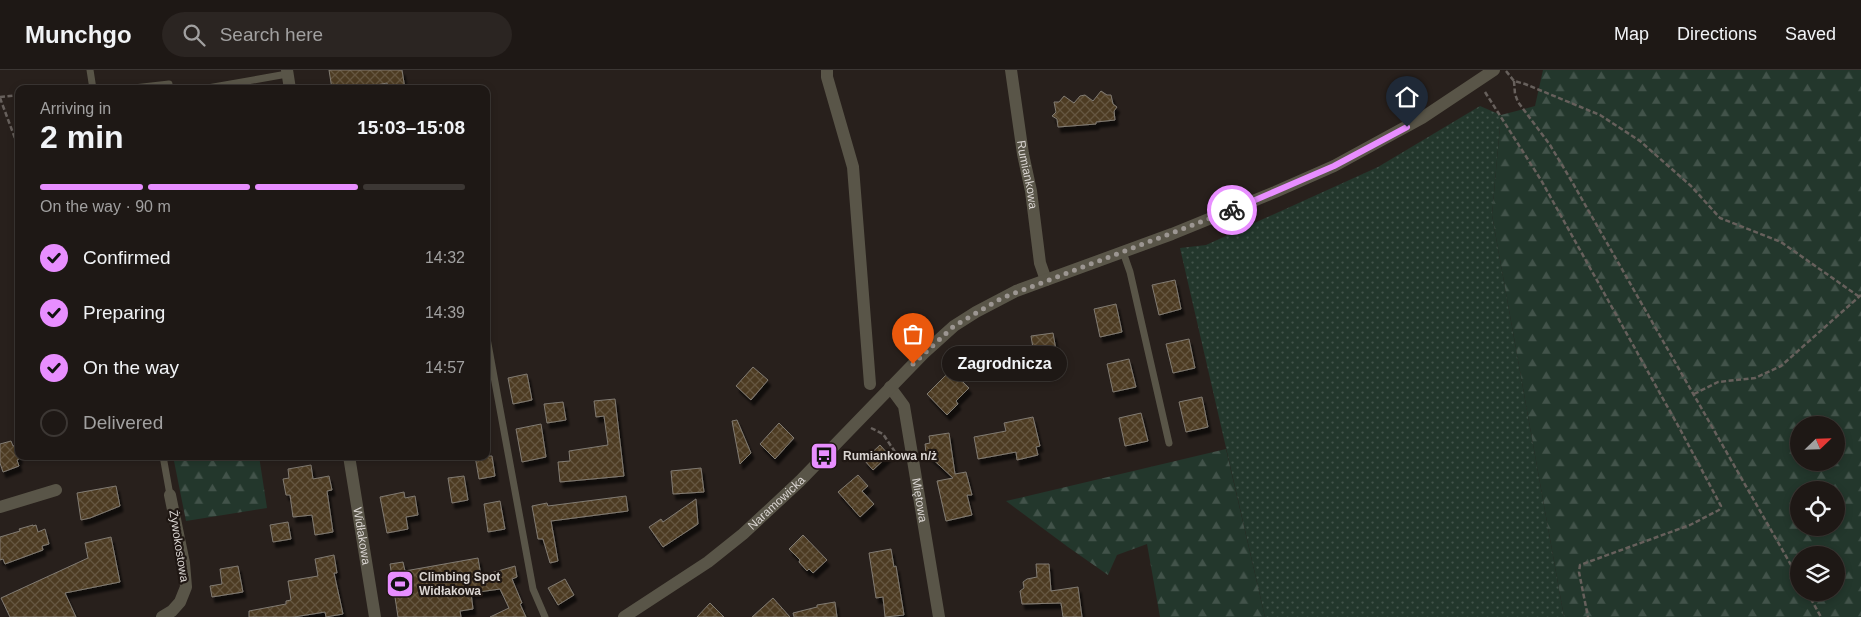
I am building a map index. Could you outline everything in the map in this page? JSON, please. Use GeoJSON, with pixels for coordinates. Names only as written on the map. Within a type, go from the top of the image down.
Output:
{"type":"FeatureCollection","features":[{"type":"Feature","properties":{"kind":"street"},"geometry":{"type":"LineString","coordinates":[[827,70],[826,77],[853,167],[870,384]]}},
{"type":"Feature","properties":{"kind":"street","name":"Rumiankowa"},"geometry":{"type":"LineString","coordinates":[[1011,70],[1023,154],[1031,191],[1040,263],[1046,280]]}},
{"type":"Feature","properties":{"kind":"street","name":"Naramowicka"},"geometry":{"type":"LineString","coordinates":[[624,617],[708,562],[750,529],[800,481],[924,353],[960,322],[1002,298],[1222,214],[1334,166],[1422,118],[1494,70]]}},
{"type":"Feature","properties":{"kind":"street"},"geometry":{"type":"LineString","coordinates":[[287,72],[289,85]]}},
{"type":"Feature","properties":{"kind":"street","name":"Miętowa"},"geometry":{"type":"LineString","coordinates":[[890,387],[904,406],[939,617]]}},
{"type":"Feature","properties":{"kind":"street","name":"Widłakowa"},"geometry":{"type":"LineString","coordinates":[[350,460],[375,617]]}},
{"type":"Feature","properties":{"kind":"street"},"geometry":{"type":"LineString","coordinates":[[0,506],[56,490]]}},
{"type":"Feature","properties":{"kind":"street","name":"Żywokostowa"},"geometry":{"type":"LineString","coordinates":[[162,617],[172,611],[180,602],[186,587],[184,563],[170,495]]}},
{"type":"Feature","properties":{"kind":"lane"},"geometry":{"type":"LineString","coordinates":[[90,70],[92,85]]}},
{"type":"Feature","properties":{"kind":"lane"},"geometry":{"type":"LineString","coordinates":[[222,85],[287,72]]}},
{"type":"Feature","properties":{"kind":"lane"},"geometry":{"type":"LineString","coordinates":[[160,85],[169,84]]}},
{"type":"Feature","properties":{"kind":"lane"},"geometry":{"type":"LineString","coordinates":[[1123,252],[1130,272],[1169,444]]}},
{"type":"Feature","properties":{"kind":"lane"},"geometry":{"type":"LineString","coordinates":[[490,355],[533,589],[545,617]]}},
{"type":"Feature","properties":{"kind":"lane"},"geometry":{"type":"LineString","coordinates":[[164,460],[170,495]]}},
{"type":"Feature","properties":{"kind":"path"},"geometry":{"type":"LineString","coordinates":[[1506,70],[1514,81],[1518,102],[1550,145],[1571,180],[1790,563]]}},
{"type":"Feature","properties":{"kind":"path"},"geometry":{"type":"LineString","coordinates":[[1514,81],[1600,115],[1640,141],[1691,186],[1720,218],[1781,242],[1860,297],[1781,366],[1755,378],[1718,382],[1694,394]]}},
{"type":"Feature","properties":{"kind":"path"},"geometry":{"type":"LineString","coordinates":[[1478,82],[1541,180],[1721,506],[1720,510],[1690,525],[1580,566],[1579,572],[1588,617]]}},
{"type":"Feature","properties":{"kind":"path"},"geometry":{"type":"LineString","coordinates":[[15,96],[0,98],[15,138]]}},
{"type":"Feature","properties":{"kind":"path"},"geometry":{"type":"LineString","coordinates":[[870,428],[883,434],[901,460],[915,472]]}},
{"type":"Feature","properties":{"kind":"path"},"geometry":{"type":"LineString","coordinates":[[1811,601],[1821,617]]}},
{"type":"Feature","properties":{"kind":"green space"},"geometry":{"type":"Polygon","coordinates":[[[1543,70],[1861,70],[1861,617],[1564,617],[1492,215],[1501,115],[1535,106],[1543,70]]]}},
{"type":"Feature","properties":{"kind":"green space"},"geometry":{"type":"Polygon","coordinates":[[[1480,106],[1501,115],[1492,215],[1564,617],[1265,617],[1180,248],[1206,245],[1378,167],[1480,106]]]}},
{"type":"Feature","properties":{"kind":"green space"},"geometry":{"type":"Polygon","coordinates":[[[1226,449],[1265,617],[1160,617],[1147,544],[1117,555],[1108,575],[1006,501],[1226,449]]]}},
{"type":"Feature","properties":{"kind":"green space"},"geometry":{"type":"Polygon","coordinates":[[[174,460],[260,460],[267,508],[186,521],[174,460]]]}},
{"type":"Feature","properties":{"kind":"building"},"geometry":{"type":"Polygon","coordinates":[[[329,70],[402,70],[404,85],[387,85],[387,83],[376,85],[331,85],[329,70]]]}},
{"type":"Feature","properties":{"kind":"building"},"geometry":{"type":"Polygon","coordinates":[[[1101,91],[1111,95],[1113,104],[1117,107],[1114,111],[1115,120],[1096,122],[1096,124],[1058,127],[1057,119],[1052,116],[1056,112],[1054,102],[1059,102],[1064,96],[1074,103],[1080,96],[1085,95],[1093,101],[1101,91]]]}},
{"type":"Feature","properties":{"kind":"building"},"geometry":{"type":"Polygon","coordinates":[[[1175,280],[1181,309],[1159,315],[1152,285],[1175,280]]]}},
{"type":"Feature","properties":{"kind":"building"},"geometry":{"type":"Polygon","coordinates":[[[1116,304],[1122,332],[1100,337],[1094,309],[1116,304]]]}},
{"type":"Feature","properties":{"kind":"building"},"geometry":{"type":"Polygon","coordinates":[[[1053,333],[1056,350],[1034,354],[1031,336],[1053,333]]]}},
{"type":"Feature","properties":{"kind":"building"},"geometry":{"type":"Polygon","coordinates":[[[1189,339],[1195,368],[1173,373],[1166,344],[1189,339]]]}},
{"type":"Feature","properties":{"kind":"building"},"geometry":{"type":"Polygon","coordinates":[[[1129,359],[1136,387],[1113,392],[1107,364],[1129,359]]]}},
{"type":"Feature","properties":{"kind":"building"},"geometry":{"type":"Polygon","coordinates":[[[753,367],[768,380],[751,400],[736,386],[753,367]]]}},
{"type":"Feature","properties":{"kind":"building"},"geometry":{"type":"Polygon","coordinates":[[[951,370],[969,388],[956,401],[958,404],[947,415],[927,394],[951,370]]]}},
{"type":"Feature","properties":{"kind":"building"},"geometry":{"type":"Polygon","coordinates":[[[527,374],[532,400],[513,404],[508,378],[527,374]]]}},
{"type":"Feature","properties":{"kind":"building"},"geometry":{"type":"Polygon","coordinates":[[[1202,397],[1208,427],[1186,432],[1179,402],[1202,397]]]}},
{"type":"Feature","properties":{"kind":"building"},"geometry":{"type":"Polygon","coordinates":[[[615,399],[624,476],[560,482],[558,462],[570,461],[569,451],[608,445],[604,416],[596,417],[594,401],[615,399]]]}},
{"type":"Feature","properties":{"kind":"building"},"geometry":{"type":"Polygon","coordinates":[[[563,402],[566,420],[547,423],[544,404],[563,402]]]}},
{"type":"Feature","properties":{"kind":"building"},"geometry":{"type":"Polygon","coordinates":[[[1141,413],[1148,441],[1125,446],[1119,418],[1141,413]]]}},
{"type":"Feature","properties":{"kind":"building"},"geometry":{"type":"Polygon","coordinates":[[[1033,417],[1040,446],[1036,447],[1038,455],[1017,460],[1016,452],[978,459],[974,437],[1006,431],[1004,423],[1033,417]]]}},
{"type":"Feature","properties":{"kind":"building"},"geometry":{"type":"Polygon","coordinates":[[[737,420],[751,453],[740,464],[732,421],[737,420]]]}},
{"type":"Feature","properties":{"kind":"building"},"geometry":{"type":"Polygon","coordinates":[[[779,423],[794,438],[775,459],[760,444],[779,423]]]}},
{"type":"Feature","properties":{"kind":"building"},"geometry":{"type":"Polygon","coordinates":[[[541,424],[546,457],[522,462],[516,429],[541,424]]]}},
{"type":"Feature","properties":{"kind":"building"},"geometry":{"type":"Polygon","coordinates":[[[949,433],[955,474],[966,472],[972,495],[967,495],[972,515],[946,521],[937,481],[953,478],[926,453],[925,444],[930,443],[929,436],[949,433]]]}},
{"type":"Feature","properties":{"kind":"building"},"geometry":{"type":"Polygon","coordinates":[[[11,441],[13,446],[15,445],[15,460],[17,460],[19,466],[3,472],[0,463],[0,444],[11,441]]]}},
{"type":"Feature","properties":{"kind":"building"},"geometry":{"type":"Polygon","coordinates":[[[880,445],[889,455],[873,470],[864,460],[880,445]]]}},
{"type":"Feature","properties":{"kind":"building"},"geometry":{"type":"Polygon","coordinates":[[[490,456],[492,456],[495,476],[479,479],[476,460],[490,460],[490,456]]]}},
{"type":"Feature","properties":{"kind":"building"},"geometry":{"type":"Polygon","coordinates":[[[311,465],[313,479],[329,476],[332,490],[327,491],[333,532],[315,535],[312,515],[293,517],[290,495],[286,495],[283,479],[289,478],[288,469],[311,465]]]}},
{"type":"Feature","properties":{"kind":"building"},"geometry":{"type":"Polygon","coordinates":[[[701,468],[704,492],[673,494],[671,471],[701,468]]]}},
{"type":"Feature","properties":{"kind":"building"},"geometry":{"type":"Polygon","coordinates":[[[858,475],[868,486],[862,491],[874,504],[860,517],[838,492],[858,475]]]}},
{"type":"Feature","properties":{"kind":"building"},"geometry":{"type":"Polygon","coordinates":[[[464,476],[468,500],[452,503],[448,478],[464,476]]]}},
{"type":"Feature","properties":{"kind":"building"},"geometry":{"type":"Polygon","coordinates":[[[116,486],[120,506],[81,520],[77,493],[116,486]]]}},
{"type":"Feature","properties":{"kind":"building"},"geometry":{"type":"Polygon","coordinates":[[[404,492],[405,498],[415,496],[418,515],[406,517],[408,529],[387,533],[380,497],[404,492]]]}},
{"type":"Feature","properties":{"kind":"building"},"geometry":{"type":"Polygon","coordinates":[[[626,496],[628,511],[551,521],[558,561],[550,563],[543,539],[538,539],[532,506],[547,503],[548,506],[626,496]]]}},
{"type":"Feature","properties":{"kind":"building"},"geometry":{"type":"Polygon","coordinates":[[[696,499],[698,524],[663,547],[649,527],[661,519],[663,522],[696,499]]]}},
{"type":"Feature","properties":{"kind":"building"},"geometry":{"type":"Polygon","coordinates":[[[500,501],[505,529],[488,532],[484,504],[500,501]]]}},
{"type":"Feature","properties":{"kind":"building"},"geometry":{"type":"Polygon","coordinates":[[[288,522],[291,539],[273,542],[270,525],[288,522]]]}},
{"type":"Feature","properties":{"kind":"building"},"geometry":{"type":"Polygon","coordinates":[[[36,525],[38,532],[45,529],[49,544],[42,546],[43,550],[5,564],[3,559],[0,560],[0,537],[36,525]]]}},
{"type":"Feature","properties":{"kind":"building"},"geometry":{"type":"Polygon","coordinates":[[[803,535],[827,560],[813,573],[809,569],[807,571],[799,562],[800,560],[789,549],[803,535]]]}},
{"type":"Feature","properties":{"kind":"building"},"geometry":{"type":"Polygon","coordinates":[[[111,537],[120,582],[65,593],[76,617],[10,617],[1,598],[88,558],[85,543],[111,537]]]}},
{"type":"Feature","properties":{"kind":"building"},"geometry":{"type":"Polygon","coordinates":[[[891,549],[894,567],[896,566],[904,615],[885,617],[883,597],[876,598],[869,553],[891,549]]]}},
{"type":"Feature","properties":{"kind":"building"},"geometry":{"type":"Polygon","coordinates":[[[334,555],[337,573],[334,573],[343,614],[326,617],[325,612],[294,617],[249,617],[249,611],[286,604],[286,601],[291,600],[288,581],[318,576],[315,559],[334,555]]]}},
{"type":"Feature","properties":{"kind":"building"},"geometry":{"type":"Polygon","coordinates":[[[478,558],[481,576],[515,566],[517,577],[512,579],[526,617],[490,617],[509,608],[500,589],[471,593],[473,609],[460,611],[461,617],[398,617],[390,564],[403,562],[405,571],[478,558]]]}},
{"type":"Feature","properties":{"kind":"building"},"geometry":{"type":"Polygon","coordinates":[[[1036,564],[1049,564],[1051,591],[1078,587],[1082,617],[1063,617],[1061,603],[1022,604],[1020,591],[1024,588],[1023,582],[1037,577],[1036,564]]]}},
{"type":"Feature","properties":{"kind":"building"},"geometry":{"type":"Polygon","coordinates":[[[238,566],[243,592],[212,597],[210,586],[222,584],[220,569],[238,566]]]}},
{"type":"Feature","properties":{"kind":"building"},"geometry":{"type":"Polygon","coordinates":[[[565,579],[574,595],[558,605],[548,588],[565,579]]]}},
{"type":"Feature","properties":{"kind":"building"},"geometry":{"type":"Polygon","coordinates":[[[773,598],[790,617],[752,617],[773,598]]]}},
{"type":"Feature","properties":{"kind":"building"},"geometry":{"type":"Polygon","coordinates":[[[835,602],[837,617],[794,617],[793,613],[817,607],[817,605],[835,602]]]}},
{"type":"Feature","properties":{"kind":"building"},"geometry":{"type":"Polygon","coordinates":[[[710,603],[724,617],[697,617],[710,603]]]}},
{"type":"Feature","properties":{"kind":"way so far"},"geometry":{"type":"LineString","coordinates":[[913,364],[954,326],[987,305],[1016,291],[1232,210]]}},
{"type":"Feature","properties":{"kind":"place","name":"Zagrodnicza"},"geometry":{"type":"Point","coordinates":[913,364]}},
{"type":"Feature","properties":{"kind":"place","name":"Rumiankowa n/ż"},"geometry":{"type":"Point","coordinates":[824,456]}},
{"type":"Feature","properties":{"kind":"place","name":"Climbing Spot Widłakowa"},"geometry":{"type":"Point","coordinates":[400,584]}},
{"type":"Feature","properties":{"kind":"route"},"geometry":{"type":"LineString","coordinates":[[1232,210],[1334,166],[1407,127]]}}]}
